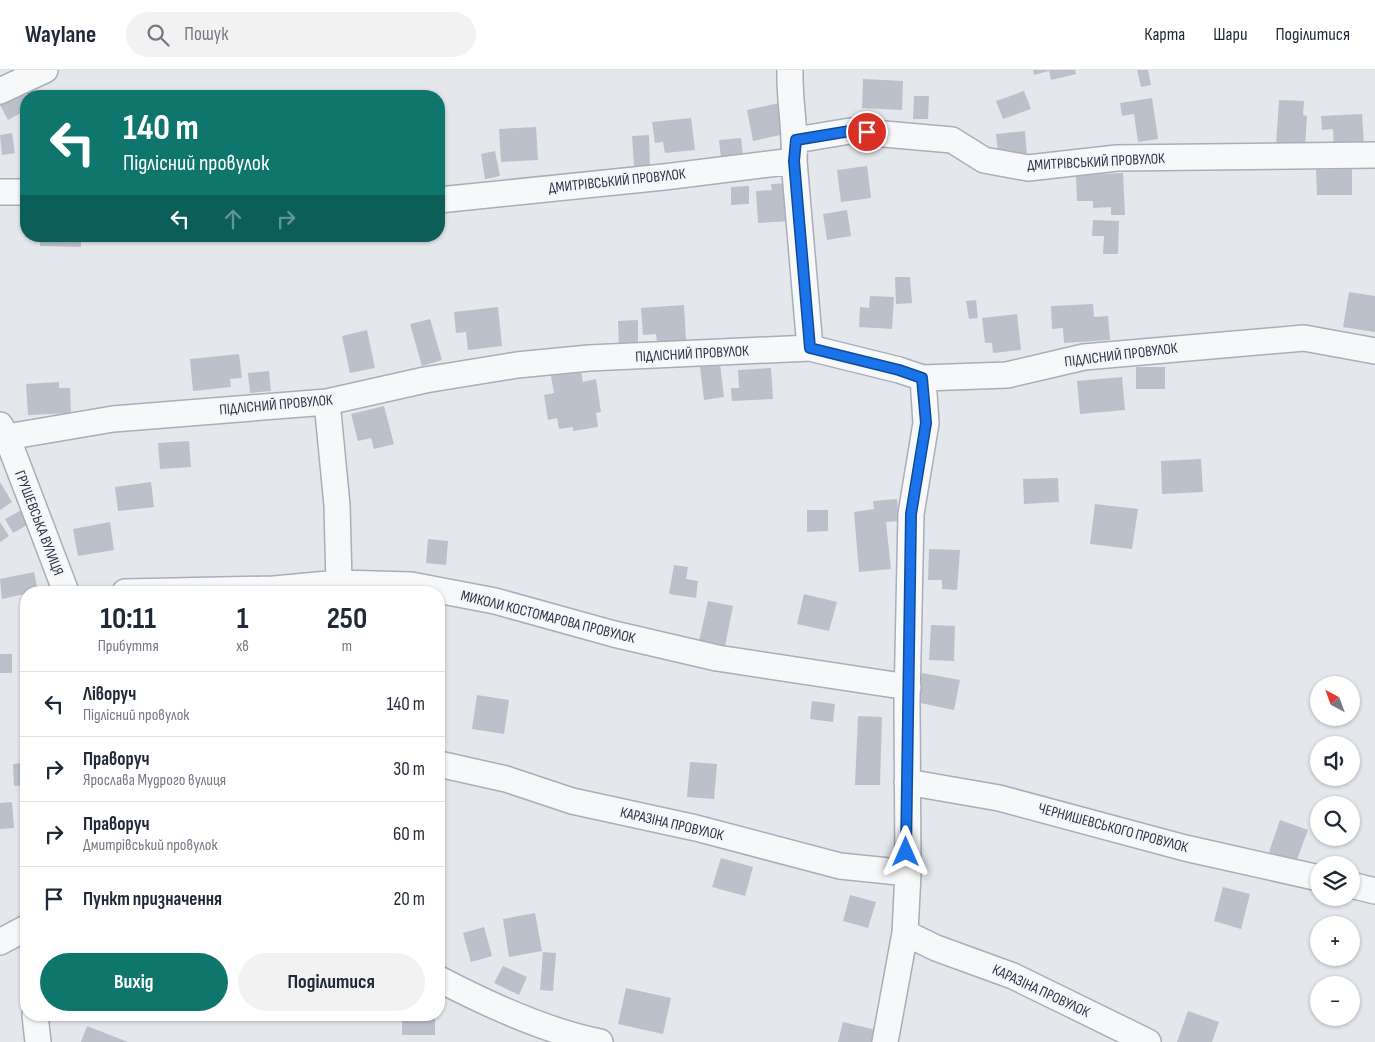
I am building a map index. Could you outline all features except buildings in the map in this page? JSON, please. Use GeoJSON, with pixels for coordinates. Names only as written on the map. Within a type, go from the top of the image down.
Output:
{"type":"FeatureCollection","features":[{"type":"Feature","properties":{"kind":"street"},"geometry":{"type":"LineString","coordinates":[[0,91],[44,70]]}},
{"type":"Feature","properties":{"kind":"street"},"geometry":{"type":"LineString","coordinates":[[790,70],[789,88],[810,348]]}},
{"type":"Feature","properties":{"kind":"street","name":"ДМИТРІВСЬКИЙ ПРОВУЛОК"},"geometry":{"type":"LineString","coordinates":[[445,199],[664,177],[795,150],[850,131],[952,140],[984,160],[1028,168],[1117,158],[1375,156]]}},
{"type":"Feature","properties":{"kind":"street"},"geometry":{"type":"LineString","coordinates":[[0,192],[20,192]]}},
{"type":"Feature","properties":{"kind":"street","name":"ПІДЛІСНИЙ ПРОВУЛОК"},"geometry":{"type":"LineString","coordinates":[[3,431],[327,402],[424,380],[517,365],[589,358],[810,348],[899,370],[922,378],[1007,376],[1084,357],[1304,338],[1375,351]]}},
{"type":"Feature","properties":{"kind":"street"},"geometry":{"type":"LineString","coordinates":[[885,1042],[905,933],[908,873],[907,782],[911,514],[926,423],[922,378]]}},
{"type":"Feature","properties":{"kind":"street"},"geometry":{"type":"LineString","coordinates":[[327,402],[337,505],[339,583]]}},
{"type":"Feature","properties":{"kind":"street","name":"ГРУШЕВСЬКА ВУЛИЦЯ"},"geometry":{"type":"LineString","coordinates":[[3,431],[64,586]]}},
{"type":"Feature","properties":{"kind":"street","name":"МИКОЛИ КОСТОМАРОВА ПРОВУЛОК"},"geometry":{"type":"LineString","coordinates":[[306,586],[339,583],[416,586]]}},
{"type":"Feature","properties":{"kind":"street","name":"МИКОЛИ КОСТОМАРОВА ПРОВУЛОК"},"geometry":{"type":"LineString","coordinates":[[445,591],[495,601],[614,634],[717,658],[908,687]]}},
{"type":"Feature","properties":{"kind":"street","name":"КАРАЗІНА ПРОВУЛОК"},"geometry":{"type":"LineString","coordinates":[[445,765],[506,779],[572,801],[696,828],[840,866],[908,873]]}},
{"type":"Feature","properties":{"kind":"street","name":"ЧЕРНИШЕВСЬКОГО ПРОВУЛОК"},"geometry":{"type":"LineString","coordinates":[[907,782],[999,798],[1185,848],[1310,876]]}},
{"type":"Feature","properties":{"kind":"street"},"geometry":{"type":"LineString","coordinates":[[1360,887],[1375,891]]}},
{"type":"Feature","properties":{"kind":"street"},"geometry":{"type":"LineString","coordinates":[[0,942],[20,931]]}},
{"type":"Feature","properties":{"kind":"street","name":"КАРАЗІНА ПРОВУЛОК"},"geometry":{"type":"LineString","coordinates":[[905,933],[936,948],[1014,976],[1148,1042]]}},
{"type":"Feature","properties":{"kind":"street"},"geometry":{"type":"LineString","coordinates":[[445,983],[474,998],[580,1038],[600,1042]]}},
{"type":"Feature","properties":{"kind":"street"},"geometry":{"type":"LineString","coordinates":[[36,1021],[38,1042]]}},
{"type":"Feature","properties":{"kind":"route"},"geometry":{"type":"LineString","coordinates":[[867,132],[850,131],[796,140],[794,161],[810,348],[899,370],[922,378],[926,423],[911,514],[906,852]]}}]}
